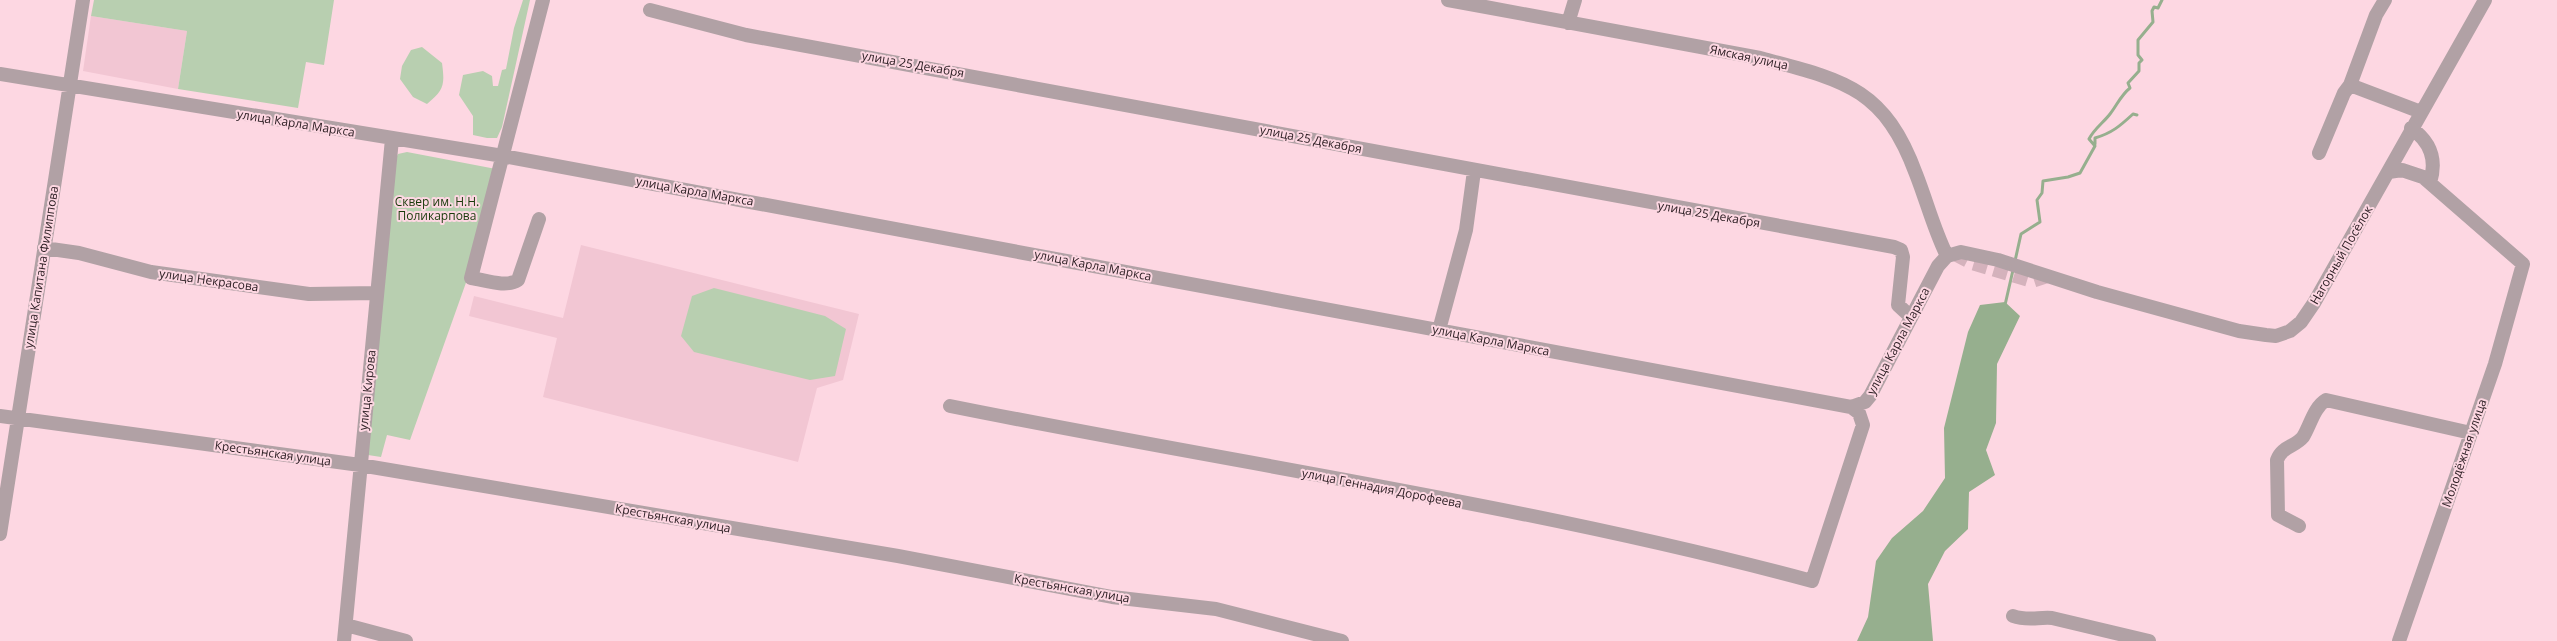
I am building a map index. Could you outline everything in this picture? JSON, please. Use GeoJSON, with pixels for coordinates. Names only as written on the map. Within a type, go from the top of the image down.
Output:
{"type":"FeatureCollection","features":[{"type":"Feature","properties":{"kind":"street","name":"улица Капитана Филиппова"},"geometry":{"type":"LineString","coordinates":[[0,534],[83,0]]}},
{"type":"Feature","properties":{"kind":"street"},"geometry":{"type":"LineString","coordinates":[[539,219],[518,280],[513,283],[501,283],[471,278],[543,0]]}},
{"type":"Feature","properties":{"kind":"street","name":"Ямская улица"},"geometry":{"type":"LineString","coordinates":[[1448,0],[1760,58],[1808,71],[1854,89],[1879,107],[1906,148],[1934,228],[1954,254]]}},
{"type":"Feature","properties":{"kind":"street"},"geometry":{"type":"LineString","coordinates":[[1568,23],[1575,0]]}},
{"type":"Feature","properties":{"kind":"street"},"geometry":{"type":"LineString","coordinates":[[2320,153],[2344,93],[2350,85],[2376,15],[2385,0]]}},
{"type":"Feature","properties":{"kind":"street","name":"Нагорный Посёлок"},"geometry":{"type":"LineString","coordinates":[[1954,254],[1966,247],[2060,273],[2060,280],[2097,292],[2239,331],[2276,336],[2285,333],[2295,328],[2306,316],[2485,0]]}},
{"type":"Feature","properties":{"kind":"street","name":"улица 25 Декабря"},"geometry":{"type":"LineString","coordinates":[[650,10],[746,35],[1028,85],[1898,248],[1901,250],[1903,257],[1898,306],[1911,317]]}},
{"type":"Feature","properties":{"kind":"street","name":"улица Карла Маркса"},"geometry":{"type":"LineString","coordinates":[[0,74],[503,156],[1850,407],[1858,406],[1870,396],[1932,276],[1954,254]]}},
{"type":"Feature","properties":{"kind":"street"},"geometry":{"type":"LineString","coordinates":[[2350,85],[2421,112]]}},
{"type":"Feature","properties":{"kind":"street"},"geometry":{"type":"LineString","coordinates":[[2389,172],[2400,169],[2411,171],[2430,182],[2434,166],[2432,153],[2421,136],[2411,128]]}},
{"type":"Feature","properties":{"kind":"street","name":"улица Кирова"},"geometry":{"type":"LineString","coordinates":[[344,641],[392,139]]}},
{"type":"Feature","properties":{"kind":"street"},"geometry":{"type":"LineString","coordinates":[[1439,330],[1466,230],[1474,170]]}},
{"type":"Feature","properties":{"kind":"street","name":"Молодёжная улица"},"geometry":{"type":"LineString","coordinates":[[2399,641],[2495,364],[2523,264],[2430,182]]}},
{"type":"Feature","properties":{"kind":"street","name":"улица Некрасова"},"geometry":{"type":"LineString","coordinates":[[44,248],[79,254],[151,272],[309,294],[377,293]]}},
{"type":"Feature","properties":{"kind":"street"},"geometry":{"type":"LineString","coordinates":[[2299,526],[2278,515],[2277,460],[2279,453],[2301,439],[2320,405],[2326,400],[2471,433]]}},
{"type":"Feature","properties":{"kind":"street","name":"улица Геннадия Дорофеева"},"geometry":{"type":"LineString","coordinates":[[950,406],[1455,501],[1733,560],[1812,581],[1863,425],[1859,413],[1850,407]]}},
{"type":"Feature","properties":{"kind":"street","name":"Крестьянская улица"},"geometry":{"type":"LineString","coordinates":[[0,416],[360,465],[898,556],[1112,597],[1216,608],[1342,641]]}},
{"type":"Feature","properties":{"kind":"street"},"geometry":{"type":"LineString","coordinates":[[2013,616],[2030,620],[2041,617],[2052,618],[2149,641]]}},
{"type":"Feature","properties":{"kind":"street"},"geometry":{"type":"LineString","coordinates":[[346,625],[406,641]]}},
{"type":"Feature","properties":{"kind":"shaded area"},"geometry":{"type":"Polygon","coordinates":[[[91,16],[187,31],[178,89],[83,71],[91,16]]]}},
{"type":"Feature","properties":{"kind":"shaded area"},"geometry":{"type":"Polygon","coordinates":[[[581,245],[859,314],[843,380],[817,388],[798,462],[543,397],[557,338],[469,316],[474,296],[563,318],[581,245]]]}},
{"type":"Feature","properties":{"kind":"shaded area"},"geometry":{"type":"Polygon","coordinates":[[[2005,302],[2020,316],[1997,364],[1996,423],[1986,450],[1995,475],[1969,492],[1968,529],[1945,551],[1928,584],[1933,641],[1857,641],[1868,617],[1876,561],[1892,538],[1923,511],[1945,478],[1944,428],[1968,332],[1980,305],[2005,302]]]}},
{"type":"Feature","properties":{"kind":"green space"},"geometry":{"type":"Polygon","coordinates":[[[94,0],[334,0],[324,65],[306,62],[298,108],[178,89],[187,31],[91,16],[94,0]]]}},
{"type":"Feature","properties":{"kind":"green space"},"geometry":{"type":"Polygon","coordinates":[[[523,0],[530,0],[502,127],[497,138],[473,135],[473,116],[459,95],[463,75],[483,71],[492,76],[493,86],[498,86],[502,70],[506,69],[514,28],[523,0]]]}},
{"type":"Feature","properties":{"kind":"green space"},"geometry":{"type":"Polygon","coordinates":[[[422,47],[442,63],[443,71],[443,82],[440,91],[427,104],[413,97],[400,79],[402,66],[411,50],[422,47]]]}},
{"type":"Feature","properties":{"kind":"green space","name":"Сквер им. Н.Н. Поликарпова"},"geometry":{"type":"Polygon","coordinates":[[[407,152],[496,169],[468,277],[410,440],[387,435],[381,457],[368,455],[394,162],[398,154],[407,152]]]}},
{"type":"Feature","properties":{"kind":"green space"},"geometry":{"type":"Polygon","coordinates":[[[714,288],[825,316],[846,329],[835,376],[810,380],[694,352],[681,336],[692,296],[714,288]]]}},
{"type":"Feature","properties":{"kind":"waterway"},"geometry":{"type":"LineString","coordinates":[[2015,261],[2021,234],[2040,222],[2037,200],[2042,193],[2043,181],[2080,173],[2095,146],[2089,139],[2091,135],[2108,117],[2130,88],[2128,83],[2139,71],[2139,63],[2142,60],[2138,55],[2138,40],[2153,22],[2152,11],[2154,7],[2158,8],[2162,0]]}},
{"type":"Feature","properties":{"kind":"waterway"},"geometry":{"type":"LineString","coordinates":[[2095,144],[2095,138],[2116,129],[2133,114],[2137,115]]}},
{"type":"Feature","properties":{"kind":"waterway"},"geometry":{"type":"LineString","coordinates":[[2005,305],[2013,270]]}},
{"type":"Feature","properties":{"kind":"tunnel"},"geometry":{"type":"LineString","coordinates":[[1955,254],[1972,263],[2032,281],[2047,276]]}}]}
